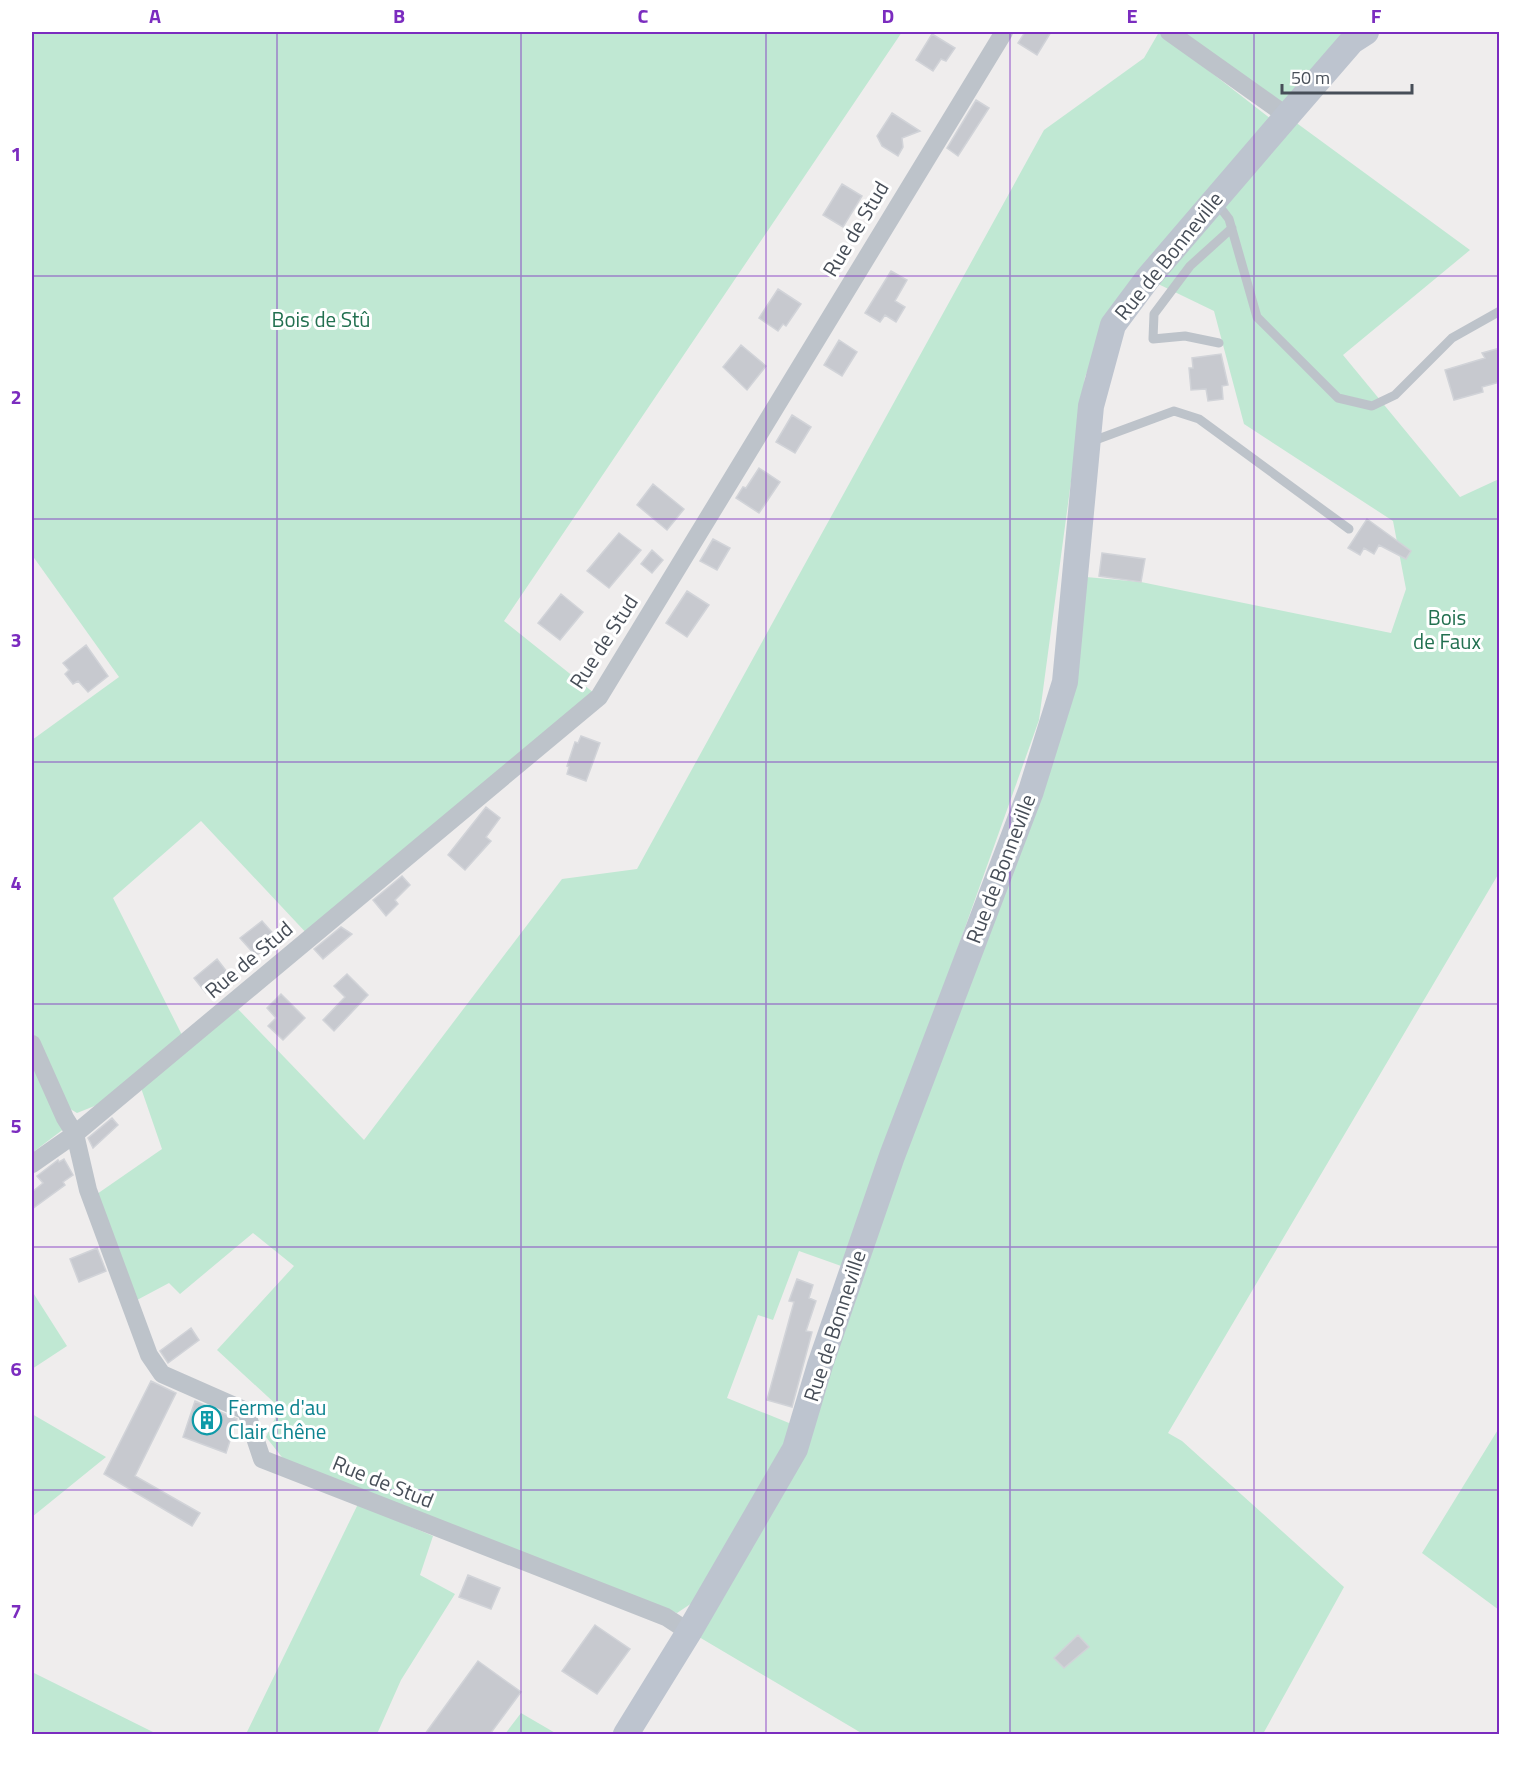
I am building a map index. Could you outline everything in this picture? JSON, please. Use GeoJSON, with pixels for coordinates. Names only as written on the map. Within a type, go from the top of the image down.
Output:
{"type":"FeatureCollection","features":[{"type":"Feature","properties":{"kind":"street","name":"Rue de Stud"},"geometry":{"type":"LineString","coordinates":[[32,1164],[75,1134],[600,697],[1004,32]]}},
{"type":"Feature","properties":{"kind":"street"},"geometry":{"type":"LineString","coordinates":[[1169,32],[1287,116]]}},
{"type":"Feature","properties":{"kind":"street","name":"Rue de Bonneville"},"geometry":{"type":"LineString","coordinates":[[626,1734],[690,1632],[795,1449],[820,1365],[892,1156],[1031,791],[1065,682],[1091,406],[1113,325],[1148,278],[1287,116],[1353,41],[1366,32]]}},
{"type":"Feature","properties":{"kind":"street","name":"Rue de Stud"},"geometry":{"type":"LineString","coordinates":[[32,1044],[65,1118],[75,1134],[88,1190],[149,1354],[162,1374],[246,1411],[262,1459],[666,1617],[690,1632]]}},
{"type":"Feature","properties":{"kind":"lane"},"geometry":{"type":"LineString","coordinates":[[1215,200],[1229,219],[1257,317],[1338,398],[1372,406],[1395,395],[1452,338],[1500,311]]}},
{"type":"Feature","properties":{"kind":"lane"},"geometry":{"type":"LineString","coordinates":[[1219,343],[1185,336],[1154,339],[1154,314],[1190,266],[1232,228]]}},
{"type":"Feature","properties":{"kind":"lane"},"geometry":{"type":"LineString","coordinates":[[1088,443],[1174,411],[1199,419],[1349,530]]}},
{"type":"Feature","properties":{"kind":"green space","name":"Bois de Stû"},"geometry":{"type":"Polygon","coordinates":[[[32,32],[902,32],[504,621],[599,697],[311,938],[201,821],[113,898],[184,1039],[102,1103],[77,1113],[62,1104],[32,1034],[32,740],[119,677],[32,555],[32,32]]]}},
{"type":"Feature","properties":{"kind":"green space"},"geometry":{"type":"Polygon","coordinates":[[[1159,32],[1271,119],[1115,305],[1085,377],[1039,720],[844,1267],[799,1251],[773,1320],[758,1315],[727,1398],[794,1425],[695,1601],[677,1613],[368,1497],[285,1461],[266,1437],[280,1408],[217,1350],[294,1266],[253,1233],[180,1294],[169,1283],[137,1300],[97,1194],[162,1149],[141,1088],[237,1008],[364,1140],[562,879],[637,869],[1044,130],[1144,58],[1159,32]]]}},
{"type":"Feature","properties":{"kind":"green space"},"geometry":{"type":"Polygon","coordinates":[[[1180,32],[1343,32],[1352,41],[1287,116],[1180,32]]]}},
{"type":"Feature","properties":{"kind":"green space","name":"Bois de Faux"},"geometry":{"type":"Polygon","coordinates":[[[1287,116],[1470,250],[1343,355],[1460,497],[1499,479],[1499,873],[1168,1433],[1182,1441],[1344,1587],[1263,1734],[863,1734],[699,1637],[827,1376],[1031,791],[1075,576],[1141,582],[1391,633],[1406,589],[1393,521],[1244,424],[1214,311],[1154,282],[1287,116]]]}},
{"type":"Feature","properties":{"kind":"green space"},"geometry":{"type":"Polygon","coordinates":[[[32,1056],[65,1128],[32,1153],[32,1056]]]}},
{"type":"Feature","properties":{"kind":"green space"},"geometry":{"type":"Polygon","coordinates":[[[32,1291],[67,1346],[32,1369],[32,1291]]]}},
{"type":"Feature","properties":{"kind":"green space"},"geometry":{"type":"Polygon","coordinates":[[[32,1414],[106,1457],[32,1517],[32,1414]]]}},
{"type":"Feature","properties":{"kind":"green space"},"geometry":{"type":"Polygon","coordinates":[[[1499,1428],[1499,1610],[1422,1553],[1499,1428]]]}},
{"type":"Feature","properties":{"kind":"green space"},"geometry":{"type":"Polygon","coordinates":[[[358,1504],[433,1536],[420,1575],[455,1594],[401,1680],[377,1734],[246,1734],[358,1504]]]}},
{"type":"Feature","properties":{"kind":"green space"},"geometry":{"type":"Polygon","coordinates":[[[32,1672],[157,1734],[32,1734],[32,1672]]]}},
{"type":"Feature","properties":{"kind":"green space"},"geometry":{"type":"Polygon","coordinates":[[[521,1713],[557,1734],[505,1734],[521,1713]]]}},
{"type":"Feature","properties":{"kind":"building"},"geometry":{"type":"Polygon","coordinates":[[[1025,32],[1051,32],[1037,55],[1018,43],[1025,32]]]}},
{"type":"Feature","properties":{"kind":"building"},"geometry":{"type":"Polygon","coordinates":[[[932,34],[955,48],[946,61],[941,59],[933,71],[916,60],[932,34]]]}},
{"type":"Feature","properties":{"kind":"building"},"geometry":{"type":"Polygon","coordinates":[[[976,100],[989,108],[958,156],[947,148],[976,100]]]}},
{"type":"Feature","properties":{"kind":"building"},"geometry":{"type":"Polygon","coordinates":[[[892,113],[920,131],[902,138],[903,147],[898,156],[882,146],[877,136],[892,113]]]}},
{"type":"Feature","properties":{"kind":"building"},"geometry":{"type":"Polygon","coordinates":[[[842,184],[862,196],[843,227],[823,215],[842,184]]]}},
{"type":"Feature","properties":{"kind":"building"},"geometry":{"type":"Polygon","coordinates":[[[891,271],[907,280],[895,301],[905,307],[896,322],[885,315],[880,322],[865,313],[891,271]]]}},
{"type":"Feature","properties":{"kind":"building"},"geometry":{"type":"Polygon","coordinates":[[[778,289],[801,304],[786,326],[783,324],[778,331],[759,318],[778,289]]]}},
{"type":"Feature","properties":{"kind":"building"},"geometry":{"type":"Polygon","coordinates":[[[839,340],[857,352],[842,376],[824,365],[839,340]]]}},
{"type":"Feature","properties":{"kind":"building"},"geometry":{"type":"Polygon","coordinates":[[[741,345],[766,366],[747,390],[723,367],[741,345]]]}},
{"type":"Feature","properties":{"kind":"building"},"geometry":{"type":"Polygon","coordinates":[[[1500,348],[1500,382],[1482,387],[1483,392],[1454,400],[1445,370],[1485,358],[1482,353],[1500,348]]]}},
{"type":"Feature","properties":{"kind":"building"},"geometry":{"type":"Polygon","coordinates":[[[1221,354],[1228,385],[1222,386],[1223,399],[1208,401],[1206,389],[1191,390],[1189,368],[1193,368],[1192,358],[1221,354]]]}},
{"type":"Feature","properties":{"kind":"building"},"geometry":{"type":"Polygon","coordinates":[[[792,415],[811,427],[795,453],[776,442],[792,415]]]}},
{"type":"Feature","properties":{"kind":"building"},"geometry":{"type":"Polygon","coordinates":[[[759,468],[780,482],[759,513],[736,498],[743,487],[746,488],[759,468]]]}},
{"type":"Feature","properties":{"kind":"building"},"geometry":{"type":"Polygon","coordinates":[[[653,484],[684,509],[667,530],[637,505],[653,484]]]}},
{"type":"Feature","properties":{"kind":"building"},"geometry":{"type":"Polygon","coordinates":[[[1367,519],[1411,551],[1406,559],[1379,545],[1374,554],[1364,548],[1360,555],[1348,548],[1367,519]]]}},
{"type":"Feature","properties":{"kind":"building"},"geometry":{"type":"Polygon","coordinates":[[[619,533],[641,550],[609,588],[587,571],[619,533]]]}},
{"type":"Feature","properties":{"kind":"building"},"geometry":{"type":"Polygon","coordinates":[[[713,539],[730,548],[717,570],[700,561],[713,539]]]}},
{"type":"Feature","properties":{"kind":"building"},"geometry":{"type":"Polygon","coordinates":[[[652,550],[663,560],[652,573],[641,564],[652,550]]]}},
{"type":"Feature","properties":{"kind":"building"},"geometry":{"type":"Polygon","coordinates":[[[1102,553],[1145,559],[1141,582],[1099,576],[1102,553]]]}},
{"type":"Feature","properties":{"kind":"building"},"geometry":{"type":"Polygon","coordinates":[[[687,591],[709,605],[687,637],[666,623],[687,591]]]}},
{"type":"Feature","properties":{"kind":"building"},"geometry":{"type":"Polygon","coordinates":[[[561,594],[583,612],[560,640],[538,623],[561,594]]]}},
{"type":"Feature","properties":{"kind":"building"},"geometry":{"type":"Polygon","coordinates":[[[86,645],[108,676],[88,692],[78,681],[73,684],[65,674],[69,670],[63,663],[86,645]]]}},
{"type":"Feature","properties":{"kind":"building"},"geometry":{"type":"Polygon","coordinates":[[[581,736],[600,743],[586,781],[567,774],[569,767],[567,766],[575,742],[578,743],[581,736]]]}},
{"type":"Feature","properties":{"kind":"building"},"geometry":{"type":"Polygon","coordinates":[[[486,807],[500,818],[486,837],[491,841],[465,870],[448,855],[486,807]]]}},
{"type":"Feature","properties":{"kind":"building"},"geometry":{"type":"Polygon","coordinates":[[[402,876],[410,885],[395,900],[398,904],[386,916],[373,900],[402,876]]]}},
{"type":"Feature","properties":{"kind":"building"},"geometry":{"type":"Polygon","coordinates":[[[262,921],[277,938],[256,956],[240,938],[262,921]]]}},
{"type":"Feature","properties":{"kind":"building"},"geometry":{"type":"Polygon","coordinates":[[[341,927],[352,934],[323,959],[314,949],[341,927]]]}},
{"type":"Feature","properties":{"kind":"building"},"geometry":{"type":"Polygon","coordinates":[[[217,959],[231,977],[206,993],[194,978],[217,959]]]}},
{"type":"Feature","properties":{"kind":"building"},"geometry":{"type":"Polygon","coordinates":[[[347,974],[368,995],[334,1031],[323,1020],[345,997],[334,986],[347,974]]]}},
{"type":"Feature","properties":{"kind":"building"},"geometry":{"type":"Polygon","coordinates":[[[281,994],[305,1018],[283,1040],[268,1026],[276,1018],[267,1008],[281,994]]]}},
{"type":"Feature","properties":{"kind":"building"},"geometry":{"type":"Polygon","coordinates":[[[112,1118],[118,1125],[93,1148],[88,1138],[112,1118]]]}},
{"type":"Feature","properties":{"kind":"building"},"geometry":{"type":"Polygon","coordinates":[[[64,1159],[73,1175],[63,1182],[65,1185],[32,1209],[32,1192],[43,1183],[37,1176],[58,1160],[59,1162],[64,1159]]]}},
{"type":"Feature","properties":{"kind":"building"},"geometry":{"type":"Polygon","coordinates":[[[97,1248],[106,1271],[79,1282],[70,1259],[97,1248]]]}},
{"type":"Feature","properties":{"kind":"building"},"geometry":{"type":"Polygon","coordinates":[[[797,1279],[813,1285],[809,1298],[816,1301],[806,1331],[812,1332],[792,1407],[767,1400],[794,1302],[789,1301],[797,1279]]]}},
{"type":"Feature","properties":{"kind":"building"},"geometry":{"type":"Polygon","coordinates":[[[191,1328],[199,1340],[168,1363],[160,1351],[191,1328]]]}},
{"type":"Feature","properties":{"kind":"building"},"geometry":{"type":"Polygon","coordinates":[[[151,1381],[176,1393],[135,1476],[200,1513],[192,1526],[104,1474],[151,1381]]]}},
{"type":"Feature","properties":{"kind":"building"},"geometry":{"type":"Polygon","coordinates":[[[195,1401],[237,1419],[226,1453],[183,1437],[195,1401]]]}},
{"type":"Feature","properties":{"kind":"building"},"geometry":{"type":"Polygon","coordinates":[[[468,1575],[500,1588],[491,1609],[459,1597],[468,1575]]]}},
{"type":"Feature","properties":{"kind":"building"},"geometry":{"type":"Polygon","coordinates":[[[595,1625],[630,1649],[597,1694],[562,1671],[595,1625]]]}},
{"type":"Feature","properties":{"kind":"building"},"geometry":{"type":"Polygon","coordinates":[[[1078,1635],[1089,1647],[1064,1668],[1054,1658],[1078,1635]]]}},
{"type":"Feature","properties":{"kind":"building"},"geometry":{"type":"Polygon","coordinates":[[[478,1661],[521,1692],[490,1734],[425,1734],[478,1661]]]}},
{"type":"Feature","properties":{"kind":"place","name":"Ferme d'au Clair Chêne"},"geometry":{"type":"Point","coordinates":[207,1420]}}]}
